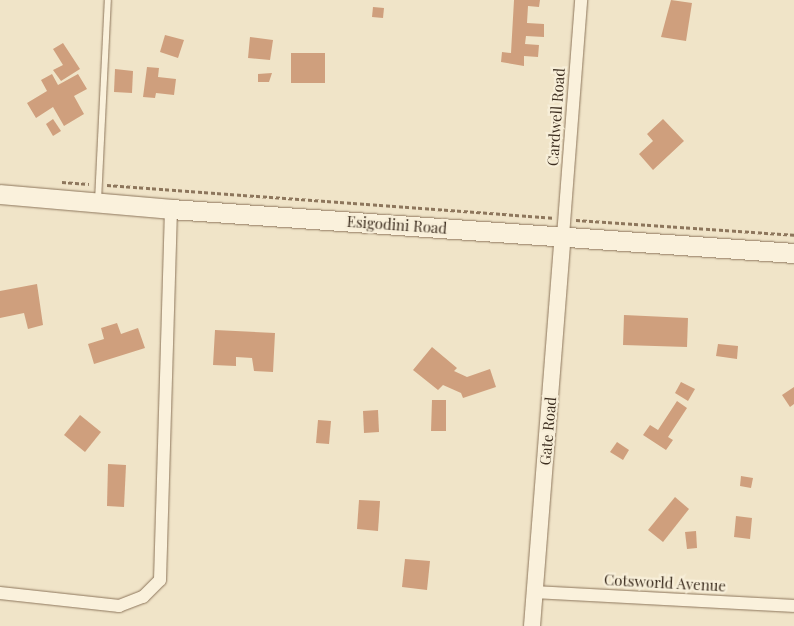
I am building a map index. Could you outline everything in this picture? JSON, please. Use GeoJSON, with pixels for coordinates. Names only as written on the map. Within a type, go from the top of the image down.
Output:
{"type":"FeatureCollection","features":[{"type":"Feature","properties":{"kind":"main road","name":"Esigodini Road"},"geometry":{"type":"LineString","coordinates":[[0,194],[98,193],[171,209],[564,227],[794,253]]}},
{"type":"Feature","properties":{"kind":"street","name":"Cardwell Road"},"geometry":{"type":"LineString","coordinates":[[564,227],[581,0]]}},
{"type":"Feature","properties":{"kind":"street"},"geometry":{"type":"LineString","coordinates":[[0,593],[119,606],[143,597],[160,580],[171,209]]}},
{"type":"Feature","properties":{"kind":"street","name":"Gate Road"},"geometry":{"type":"LineString","coordinates":[[532,626],[564,227]]}},
{"type":"Feature","properties":{"kind":"street","name":"Cotsworld Avenue"},"geometry":{"type":"LineString","coordinates":[[535,592],[794,606]]}},
{"type":"Feature","properties":{"kind":"lane"},"geometry":{"type":"LineString","coordinates":[[98,193],[108,0]]}},
{"type":"Feature","properties":{"kind":"path"},"geometry":{"type":"LineString","coordinates":[[59,181],[98,193],[564,227],[794,235]]}},
{"type":"Feature","properties":{"kind":"building"},"geometry":{"type":"Polygon","coordinates":[[[514,0],[540,0],[539,7],[528,6],[527,23],[544,24],[544,37],[526,36],[525,44],[539,45],[538,57],[524,56],[524,66],[501,62],[502,52],[511,53],[514,0]]]}},
{"type":"Feature","properties":{"kind":"building"},"geometry":{"type":"Polygon","coordinates":[[[671,0],[692,3],[686,41],[661,37],[671,0]]]}},
{"type":"Feature","properties":{"kind":"building"},"geometry":{"type":"Polygon","coordinates":[[[373,7],[384,8],[383,18],[372,17],[373,7]]]}},
{"type":"Feature","properties":{"kind":"building"},"geometry":{"type":"Polygon","coordinates":[[[165,35],[184,40],[178,58],[160,52],[165,35]]]}},
{"type":"Feature","properties":{"kind":"building"},"geometry":{"type":"Polygon","coordinates":[[[250,37],[273,40],[270,60],[248,58],[250,37]]]}},
{"type":"Feature","properties":{"kind":"building"},"geometry":{"type":"Polygon","coordinates":[[[63,43],[80,69],[61,81],[53,70],[63,65],[53,49],[63,43]]]}},
{"type":"Feature","properties":{"kind":"building"},"geometry":{"type":"Polygon","coordinates":[[[291,53],[325,53],[325,83],[291,83],[291,53]]]}},
{"type":"Feature","properties":{"kind":"building"},"geometry":{"type":"Polygon","coordinates":[[[147,67],[159,68],[158,77],[176,79],[174,95],[156,93],[155,98],[143,97],[147,67]]]}},
{"type":"Feature","properties":{"kind":"building"},"geometry":{"type":"Polygon","coordinates":[[[115,69],[133,71],[132,93],[114,92],[115,69]]]}},
{"type":"Feature","properties":{"kind":"building"},"geometry":{"type":"Polygon","coordinates":[[[272,73],[269,82],[258,82],[258,74],[272,73]]]}},
{"type":"Feature","properties":{"kind":"building"},"geometry":{"type":"Polygon","coordinates":[[[52,74],[58,85],[78,74],[87,89],[74,96],[84,114],[64,126],[53,107],[36,118],[27,103],[47,91],[41,80],[52,74]]]}},
{"type":"Feature","properties":{"kind":"building"},"geometry":{"type":"Polygon","coordinates":[[[53,119],[61,131],[53,136],[46,124],[53,119]]]}},
{"type":"Feature","properties":{"kind":"building"},"geometry":{"type":"Polygon","coordinates":[[[663,119],[684,141],[653,170],[639,154],[653,141],[647,134],[663,119]]]}},
{"type":"Feature","properties":{"kind":"building"},"geometry":{"type":"Polygon","coordinates":[[[37,284],[43,325],[28,329],[24,313],[0,318],[0,291],[37,284]]]}},
{"type":"Feature","properties":{"kind":"building"},"geometry":{"type":"Polygon","coordinates":[[[624,315],[688,318],[687,347],[623,345],[624,315]]]}},
{"type":"Feature","properties":{"kind":"building"},"geometry":{"type":"Polygon","coordinates":[[[117,323],[121,334],[138,328],[145,348],[94,364],[88,344],[104,339],[101,328],[117,323]]]}},
{"type":"Feature","properties":{"kind":"building"},"geometry":{"type":"Polygon","coordinates":[[[215,330],[275,333],[273,372],[254,371],[252,358],[236,357],[236,366],[213,365],[215,330]]]}},
{"type":"Feature","properties":{"kind":"building"},"geometry":{"type":"Polygon","coordinates":[[[718,344],[738,346],[737,359],[716,356],[718,344]]]}},
{"type":"Feature","properties":{"kind":"building"},"geometry":{"type":"Polygon","coordinates":[[[432,347],[457,368],[454,371],[467,377],[490,369],[496,387],[463,398],[461,393],[443,385],[438,390],[413,370],[432,347]]]}},
{"type":"Feature","properties":{"kind":"building"},"geometry":{"type":"Polygon","coordinates":[[[681,382],[695,389],[688,401],[675,393],[681,382]]]}},
{"type":"Feature","properties":{"kind":"building"},"geometry":{"type":"Polygon","coordinates":[[[794,387],[794,404],[790,407],[782,395],[794,387]]]}},
{"type":"Feature","properties":{"kind":"building"},"geometry":{"type":"Polygon","coordinates":[[[432,400],[446,400],[446,431],[431,431],[432,400]]]}},
{"type":"Feature","properties":{"kind":"building"},"geometry":{"type":"Polygon","coordinates":[[[677,401],[687,408],[668,437],[673,440],[666,450],[643,435],[650,425],[658,430],[677,401]]]}},
{"type":"Feature","properties":{"kind":"building"},"geometry":{"type":"Polygon","coordinates":[[[378,410],[379,432],[364,433],[363,411],[378,410]]]}},
{"type":"Feature","properties":{"kind":"building"},"geometry":{"type":"Polygon","coordinates":[[[80,415],[101,432],[85,452],[64,435],[80,415]]]}},
{"type":"Feature","properties":{"kind":"building"},"geometry":{"type":"Polygon","coordinates":[[[318,420],[331,421],[329,444],[316,443],[318,420]]]}},
{"type":"Feature","properties":{"kind":"building"},"geometry":{"type":"Polygon","coordinates":[[[617,442],[629,450],[623,460],[610,452],[617,442]]]}},
{"type":"Feature","properties":{"kind":"building"},"geometry":{"type":"Polygon","coordinates":[[[108,464],[126,465],[124,507],[107,506],[108,464]]]}},
{"type":"Feature","properties":{"kind":"building"},"geometry":{"type":"Polygon","coordinates":[[[741,476],[753,478],[751,488],[740,486],[741,476]]]}},
{"type":"Feature","properties":{"kind":"building"},"geometry":{"type":"Polygon","coordinates":[[[675,497],[689,509],[663,542],[648,530],[675,497]]]}},
{"type":"Feature","properties":{"kind":"building"},"geometry":{"type":"Polygon","coordinates":[[[359,500],[380,501],[378,531],[357,529],[359,500]]]}},
{"type":"Feature","properties":{"kind":"building"},"geometry":{"type":"Polygon","coordinates":[[[736,516],[752,518],[750,539],[734,537],[736,516]]]}},
{"type":"Feature","properties":{"kind":"building"},"geometry":{"type":"Polygon","coordinates":[[[696,531],[697,548],[687,549],[685,532],[696,531]]]}},
{"type":"Feature","properties":{"kind":"building"},"geometry":{"type":"Polygon","coordinates":[[[405,559],[430,561],[427,590],[402,587],[405,559]]]}}]}
